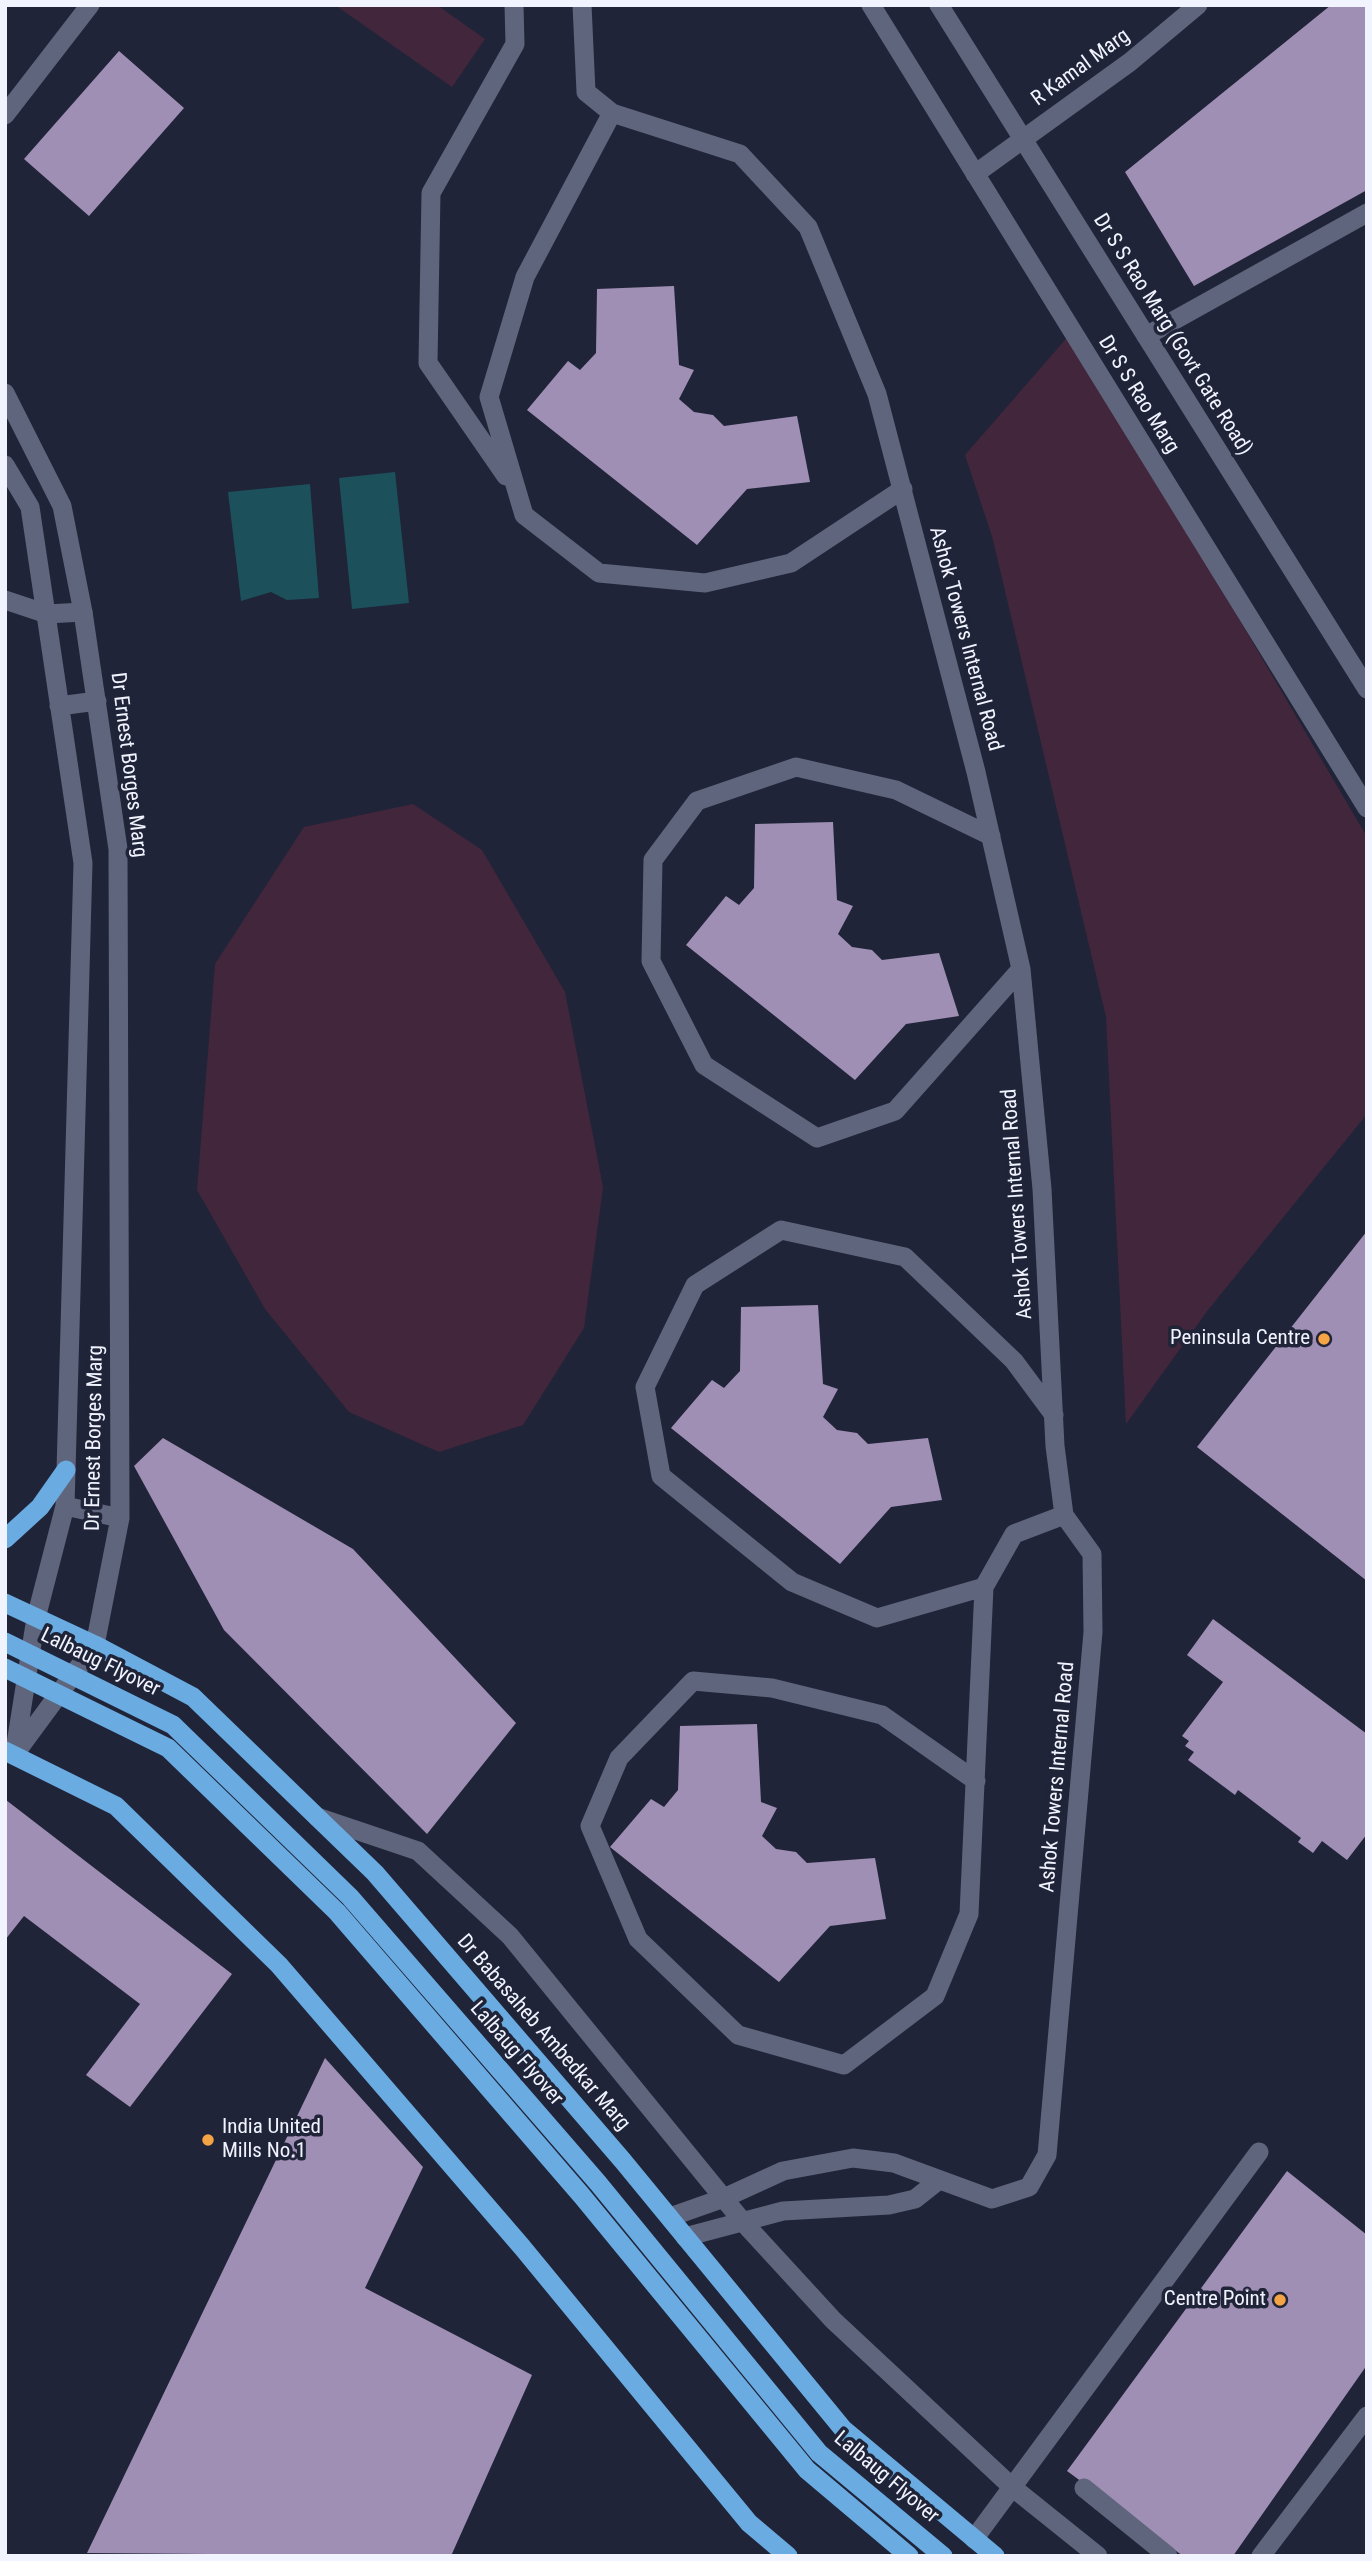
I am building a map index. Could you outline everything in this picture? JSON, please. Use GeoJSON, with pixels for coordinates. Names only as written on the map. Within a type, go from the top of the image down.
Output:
{"type":"FeatureCollection","features":[{"type":"Feature","properties":{"kind":"highway"},"geometry":{"type":"LineString","coordinates":[[5,1539],[40,1507],[66,1470]]}},
{"type":"Feature","properties":{"kind":"highway","name":"Dr Babasaheb Ambedkar Marg"},"geometry":{"type":"LineString","coordinates":[[5,1603],[95,1645],[193,1697],[374,1873],[670,2217],[844,2429],[995,2556]]}},
{"type":"Feature","properties":{"kind":"highway","name":"Lalbaug Flyover"},"geometry":{"type":"LineString","coordinates":[[5,1642],[173,1725],[350,1897],[598,2183],[819,2453],[943,2556]]}},
{"type":"Feature","properties":{"kind":"highway","name":"Lalbaug Flyover"},"geometry":{"type":"LineString","coordinates":[[5,1668],[168,1748],[337,1912],[582,2196],[807,2470],[909,2556]]}},
{"type":"Feature","properties":{"kind":"highway"},"geometry":{"type":"LineString","coordinates":[[10,1753],[116,1807],[279,1965],[522,2247],[749,2523],[788,2556]]}},
{"type":"Feature","properties":{"kind":"street"},"geometry":{"type":"LineString","coordinates":[[5,115],[90,5]]}},
{"type":"Feature","properties":{"kind":"street"},"geometry":{"type":"LineString","coordinates":[[514,5],[515,44],[431,193],[428,363],[516,491]]}},
{"type":"Feature","properties":{"kind":"street","name":"Ashok Towers Internal Road"},"geometry":{"type":"LineString","coordinates":[[582,5],[586,92],[612,113],[740,154],[808,227],[877,394],[991,836],[1021,969],[1042,1189],[1054,1415],[1065,1515],[1092,1554],[1093,1632],[1047,2155],[1029,2187],[992,2199],[894,2163],[853,2158],[783,2171],[724,2198],[670,2217]]}},
{"type":"Feature","properties":{"kind":"street","name":"Dr S S Rao Marg"},"geometry":{"type":"LineString","coordinates":[[871,5],[1367,808]]}},
{"type":"Feature","properties":{"kind":"street","name":"Dr S S Rao Marg (Govt Gate Road)"},"geometry":{"type":"LineString","coordinates":[[939,5],[1367,689]]}},
{"type":"Feature","properties":{"kind":"street","name":"R Kamal Marg"},"geometry":{"type":"LineString","coordinates":[[975,174],[1130,62],[1198,5]]}},
{"type":"Feature","properties":{"kind":"street"},"geometry":{"type":"LineString","coordinates":[[612,113],[525,277],[489,397],[524,515],[599,573],[705,583],[791,563],[903,489]]}},
{"type":"Feature","properties":{"kind":"street"},"geometry":{"type":"LineString","coordinates":[[1146,336],[1367,213]]}},
{"type":"Feature","properties":{"kind":"street","name":"Dr Ernest Borges Marg"},"geometry":{"type":"LineString","coordinates":[[5,393],[62,506],[83,612],[118,849],[120,1518],[95,1645],[10,1753]]}},
{"type":"Feature","properties":{"kind":"street","name":"Dr Ernest Borges Marg"},"geometry":{"type":"LineString","coordinates":[[5,465],[30,507],[83,863],[65,1506],[36,1618],[10,1753]]}},
{"type":"Feature","properties":{"kind":"street"},"geometry":{"type":"LineString","coordinates":[[5,600],[47,614],[83,612]]}},
{"type":"Feature","properties":{"kind":"street"},"geometry":{"type":"LineString","coordinates":[[59,706],[97,701]]}},
{"type":"Feature","properties":{"kind":"street"},"geometry":{"type":"LineString","coordinates":[[991,836],[896,790],[796,766],[697,801],[653,860],[651,961],[704,1065],[817,1138],[895,1111],[1021,969]]}},
{"type":"Feature","properties":{"kind":"street"},"geometry":{"type":"LineString","coordinates":[[984,1587],[877,1618],[792,1582],[661,1476],[645,1387],[695,1285],[781,1230],[905,1257],[1014,1361],[1054,1415]]}},
{"type":"Feature","properties":{"kind":"street"},"geometry":{"type":"LineString","coordinates":[[65,1506],[120,1518]]}},
{"type":"Feature","properties":{"kind":"street"},"geometry":{"type":"LineString","coordinates":[[976,1781],[882,1715],[772,1688],[693,1681],[619,1758],[590,1826],[638,1939],[738,2035],[844,2065],[935,1996],[969,1914],[976,1781],[984,1587],[1014,1534],[1065,1515]]}},
{"type":"Feature","properties":{"kind":"street"},"geometry":{"type":"LineString","coordinates":[[317,1817],[418,1851],[510,1937],[743,2222],[833,2320],[1012,2487],[1098,2556]]}},
{"type":"Feature","properties":{"kind":"street"},"geometry":{"type":"LineString","coordinates":[[974,2539],[1237,2198],[1259,2152]]}},
{"type":"Feature","properties":{"kind":"street"},"geometry":{"type":"LineString","coordinates":[[685,2237],[783,2211],[889,2204],[915,2199],[939,2180]]}},
{"type":"Feature","properties":{"kind":"street"},"geometry":{"type":"LineString","coordinates":[[1261,2556],[1367,2416]]}},
{"type":"Feature","properties":{"kind":"street"},"geometry":{"type":"LineString","coordinates":[[1084,2488],[1168,2556]]}},
{"type":"Feature","properties":{"kind":"shaded area"},"geometry":{"type":"Polygon","coordinates":[[[335,5],[437,5],[485,39],[452,87],[335,5]]]}},
{"type":"Feature","properties":{"kind":"shaded area"},"geometry":{"type":"Polygon","coordinates":[[[1071,333],[1367,837],[1367,1114],[1208,1310],[1126,1424],[1106,1017],[992,536],[965,455],[1071,333]]]}},
{"type":"Feature","properties":{"kind":"shaded area"},"geometry":{"type":"Polygon","coordinates":[[[395,472],[409,603],[352,609],[339,478],[395,472]]]}},
{"type":"Feature","properties":{"kind":"shaded area"},"geometry":{"type":"Polygon","coordinates":[[[310,484],[319,598],[287,600],[271,592],[241,601],[228,492],[310,484]]]}},
{"type":"Feature","properties":{"kind":"shaded area"},"geometry":{"type":"Polygon","coordinates":[[[413,804],[482,850],[565,992],[603,1187],[584,1328],[523,1425],[439,1452],[349,1412],[265,1309],[197,1190],[215,964],[304,827],[413,804]]]}},
{"type":"Feature","properties":{"kind":"building"},"geometry":{"type":"Polygon","coordinates":[[[1331,5],[1367,5],[1367,190],[1194,286],[1125,172],[1331,5]]]}},
{"type":"Feature","properties":{"kind":"building"},"geometry":{"type":"Polygon","coordinates":[[[119,51],[184,108],[89,216],[24,159],[119,51]]]}},
{"type":"Feature","properties":{"kind":"building"},"geometry":{"type":"Polygon","coordinates":[[[674,286],[679,365],[694,370],[679,399],[694,412],[713,415],[724,426],[797,416],[810,482],[747,489],[697,545],[527,410],[568,361],[580,370],[596,353],[597,289],[674,286]]]}},
{"type":"Feature","properties":{"kind":"building"},"geometry":{"type":"Polygon","coordinates":[[[833,822],[837,900],[853,906],[838,934],[852,947],[872,950],[882,960],[939,953],[959,1016],[906,1024],[855,1080],[686,945],[726,896],[739,905],[754,888],[755,824],[833,822]]]}},
{"type":"Feature","properties":{"kind":"building","name":"Peninsula Centre"},"geometry":{"type":"Polygon","coordinates":[[[1367,1231],[1367,1581],[1197,1447],[1367,1231]]]}},
{"type":"Feature","properties":{"kind":"building"},"geometry":{"type":"Polygon","coordinates":[[[818,1305],[823,1384],[838,1389],[823,1417],[837,1430],[857,1433],[868,1444],[928,1438],[942,1500],[891,1507],[840,1564],[671,1428],[712,1380],[724,1388],[740,1371],[741,1307],[818,1305]]]}},
{"type":"Feature","properties":{"kind":"building"},"geometry":{"type":"Polygon","coordinates":[[[163,1438],[353,1549],[516,1723],[427,1834],[224,1630],[134,1466],[163,1438]]]}},
{"type":"Feature","properties":{"kind":"building"},"geometry":{"type":"Polygon","coordinates":[[[1213,1619],[1367,1734],[1367,1834],[1347,1860],[1322,1841],[1313,1853],[1298,1842],[1301,1838],[1238,1790],[1235,1795],[1188,1760],[1194,1752],[1185,1746],[1189,1741],[1182,1736],[1223,1682],[1187,1655],[1213,1619]]]}},
{"type":"Feature","properties":{"kind":"building"},"geometry":{"type":"Polygon","coordinates":[[[757,1724],[761,1802],[777,1808],[762,1836],[776,1849],[796,1852],[807,1863],[875,1858],[886,1919],[830,1926],[779,1982],[610,1847],[651,1799],[664,1807],[678,1790],[680,1726],[757,1724]]]}},
{"type":"Feature","properties":{"kind":"building"},"geometry":{"type":"Polygon","coordinates":[[[6,1800],[232,1974],[130,2107],[86,2075],[140,2004],[24,1916],[5,1940],[6,1800]]]}},
{"type":"Feature","properties":{"kind":"building"},"geometry":{"type":"Polygon","coordinates":[[[325,2058],[423,2167],[365,2288],[532,2375],[451,2556],[87,2553],[325,2058]]]}},
{"type":"Feature","properties":{"kind":"building","name":"Centre Point"},"geometry":{"type":"Polygon","coordinates":[[[1287,2171],[1367,2235],[1367,2365],[1233,2556],[1183,2556],[1067,2471],[1287,2171]]]}},
{"type":"Feature","properties":{"kind":"place","name":"Peninsula Centre"},"geometry":{"type":"Point","coordinates":[1324,1339]}},
{"type":"Feature","properties":{"kind":"place","name":"India United Mills No.1"},"geometry":{"type":"Point","coordinates":[208,2140]}},
{"type":"Feature","properties":{"kind":"place","name":"Centre Point"},"geometry":{"type":"Point","coordinates":[1280,2300]}}]}
